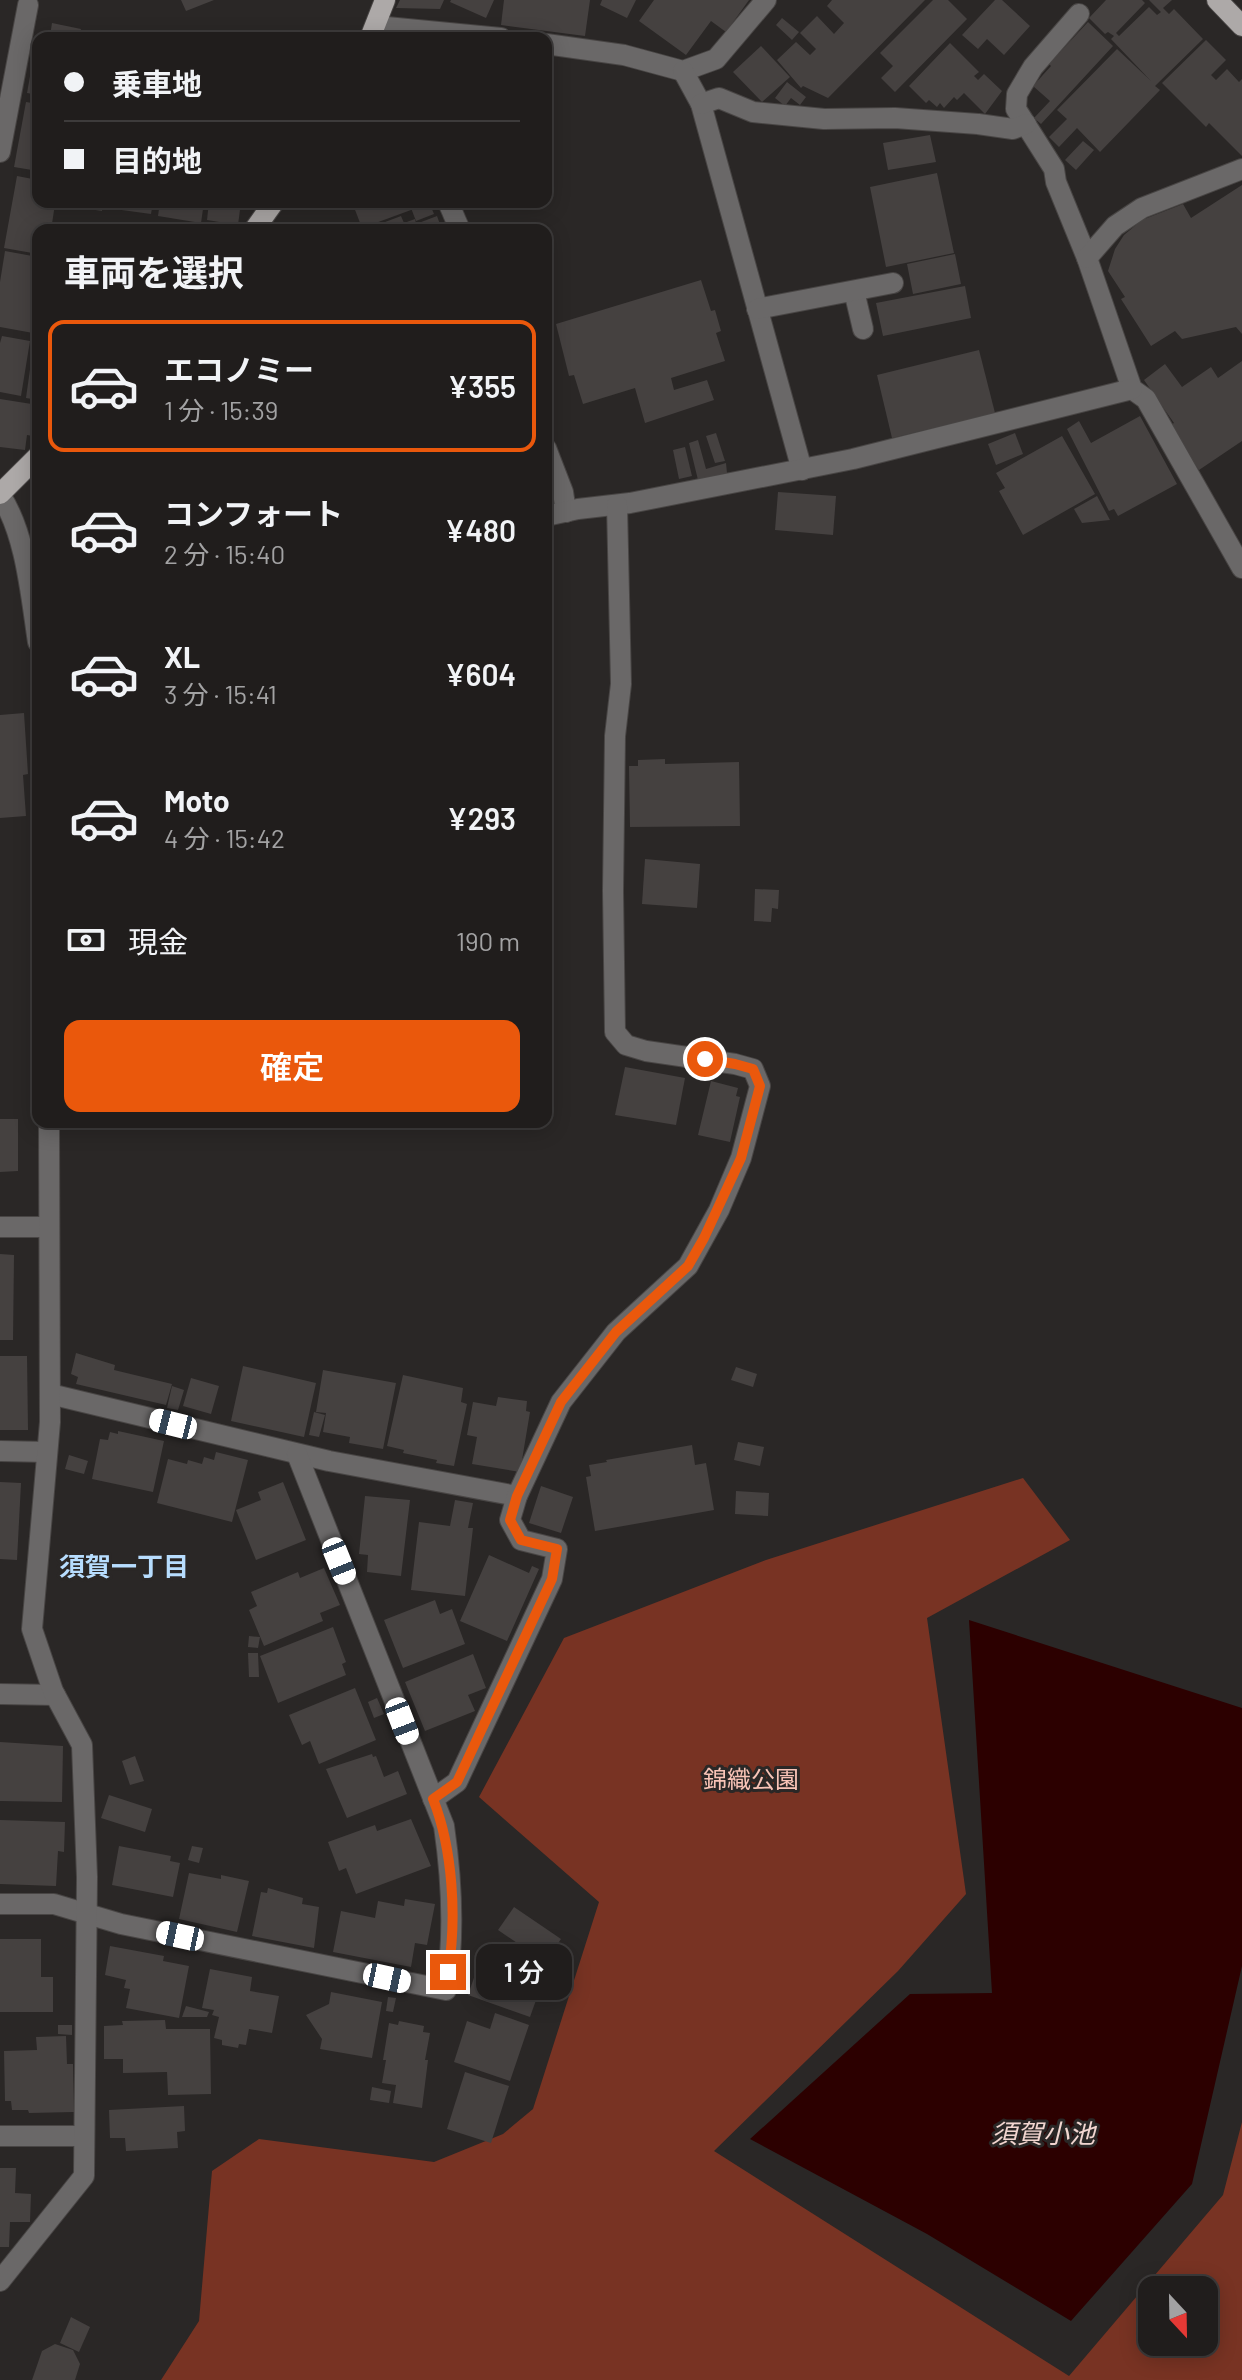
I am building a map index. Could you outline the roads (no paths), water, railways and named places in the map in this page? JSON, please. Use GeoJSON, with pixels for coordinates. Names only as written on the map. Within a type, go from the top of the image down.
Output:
{"type":"FeatureCollection","features":[{"type":"Feature","properties":{"kind":"main road"},"geometry":{"type":"LineString","coordinates":[[377,32],[385,0]]}},
{"type":"Feature","properties":{"kind":"main road"},"geometry":{"type":"LineString","coordinates":[[1217,0],[1242,26]]}},
{"type":"Feature","properties":{"kind":"main road"},"geometry":{"type":"LineString","coordinates":[[2,487],[32,461]]}},
{"type":"Feature","properties":{"kind":"street"},"geometry":{"type":"LineString","coordinates":[[552,45],[624,55],[683,71],[716,59],[766,0]]}},
{"type":"Feature","properties":{"kind":"street"},"geometry":{"type":"LineString","coordinates":[[0,152],[28,5]]}},
{"type":"Feature","properties":{"kind":"street"},"geometry":{"type":"LineString","coordinates":[[1079,14],[1033,67],[1017,94],[1016,109],[1054,169],[1056,182],[1087,258],[1132,389],[1146,399],[1242,568]]}},
{"type":"Feature","properties":{"kind":"street"},"geometry":{"type":"LineString","coordinates":[[683,71],[701,104],[802,470]]}},
{"type":"Feature","properties":{"kind":"street"},"geometry":{"type":"LineString","coordinates":[[701,104],[719,98],[753,112],[824,119],[895,118],[1013,129],[1026,124]]}},
{"type":"Feature","properties":{"kind":"street"},"geometry":{"type":"LineString","coordinates":[[1087,258],[1115,226],[1142,208],[1242,169]]}},
{"type":"Feature","properties":{"kind":"street"},"geometry":{"type":"LineString","coordinates":[[757,309],[893,283]]}},
{"type":"Feature","properties":{"kind":"street"},"geometry":{"type":"LineString","coordinates":[[854,291],[863,329]]}},
{"type":"Feature","properties":{"kind":"street"},"geometry":{"type":"LineString","coordinates":[[552,464],[563,492],[556,514],[802,470],[1132,389]]}},
{"type":"Feature","properties":{"kind":"street"},"geometry":{"type":"LineString","coordinates":[[2,487],[32,574]]}},
{"type":"Feature","properties":{"kind":"street"},"geometry":{"type":"LineString","coordinates":[[433,1799],[457,1782],[552,1579],[557,1549],[521,1540],[510,1520],[517,1496],[561,1402],[616,1332],[688,1266],[719,1210],[741,1158],[760,1086],[753,1069],[646,1051],[626,1045],[615,1032],[614,783],[621,684],[617,505]]}},
{"type":"Feature","properties":{"kind":"street"},"geometry":{"type":"LineString","coordinates":[[0,2281],[84,2176],[87,1914],[82,1745],[55,1695],[32,1629],[50,1394],[49,1128]]}},
{"type":"Feature","properties":{"kind":"street"},"geometry":{"type":"LineString","coordinates":[[0,1227],[48,1227]]}},
{"type":"Feature","properties":{"kind":"street"},"geometry":{"type":"LineString","coordinates":[[50,1394],[297,1454],[517,1496]]}},
{"type":"Feature","properties":{"kind":"street"},"geometry":{"type":"LineString","coordinates":[[0,1451],[47,1452]]}},
{"type":"Feature","properties":{"kind":"street"},"geometry":{"type":"LineString","coordinates":[[0,1904],[54,1904],[121,1924],[446,1990],[451,1954],[450,1871],[444,1826],[297,1454]]}},
{"type":"Feature","properties":{"kind":"street"},"geometry":{"type":"LineString","coordinates":[[0,1694],[55,1695]]}},
{"type":"Feature","properties":{"kind":"street"},"geometry":{"type":"LineString","coordinates":[[0,2136],[84,2136]]}},
{"type":"Feature","properties":{"kind":"water","name":"須賀小池"},"geometry":{"type":"Polygon","coordinates":[[[969,1620],[1242,1708],[1242,1966],[1192,2184],[1071,2321],[927,2234],[750,2139],[910,1994],[992,1993],[969,1620]]]}},
{"type":"Feature","properties":{"kind":"district","name":"須賀一丁目"},"geometry":{"type":"Point","coordinates":[124,1565]}},
{"type":"Feature","properties":{"kind":"park label","name":"錦織公園"},"geometry":{"type":"Point","coordinates":[751,1778]}}]}
